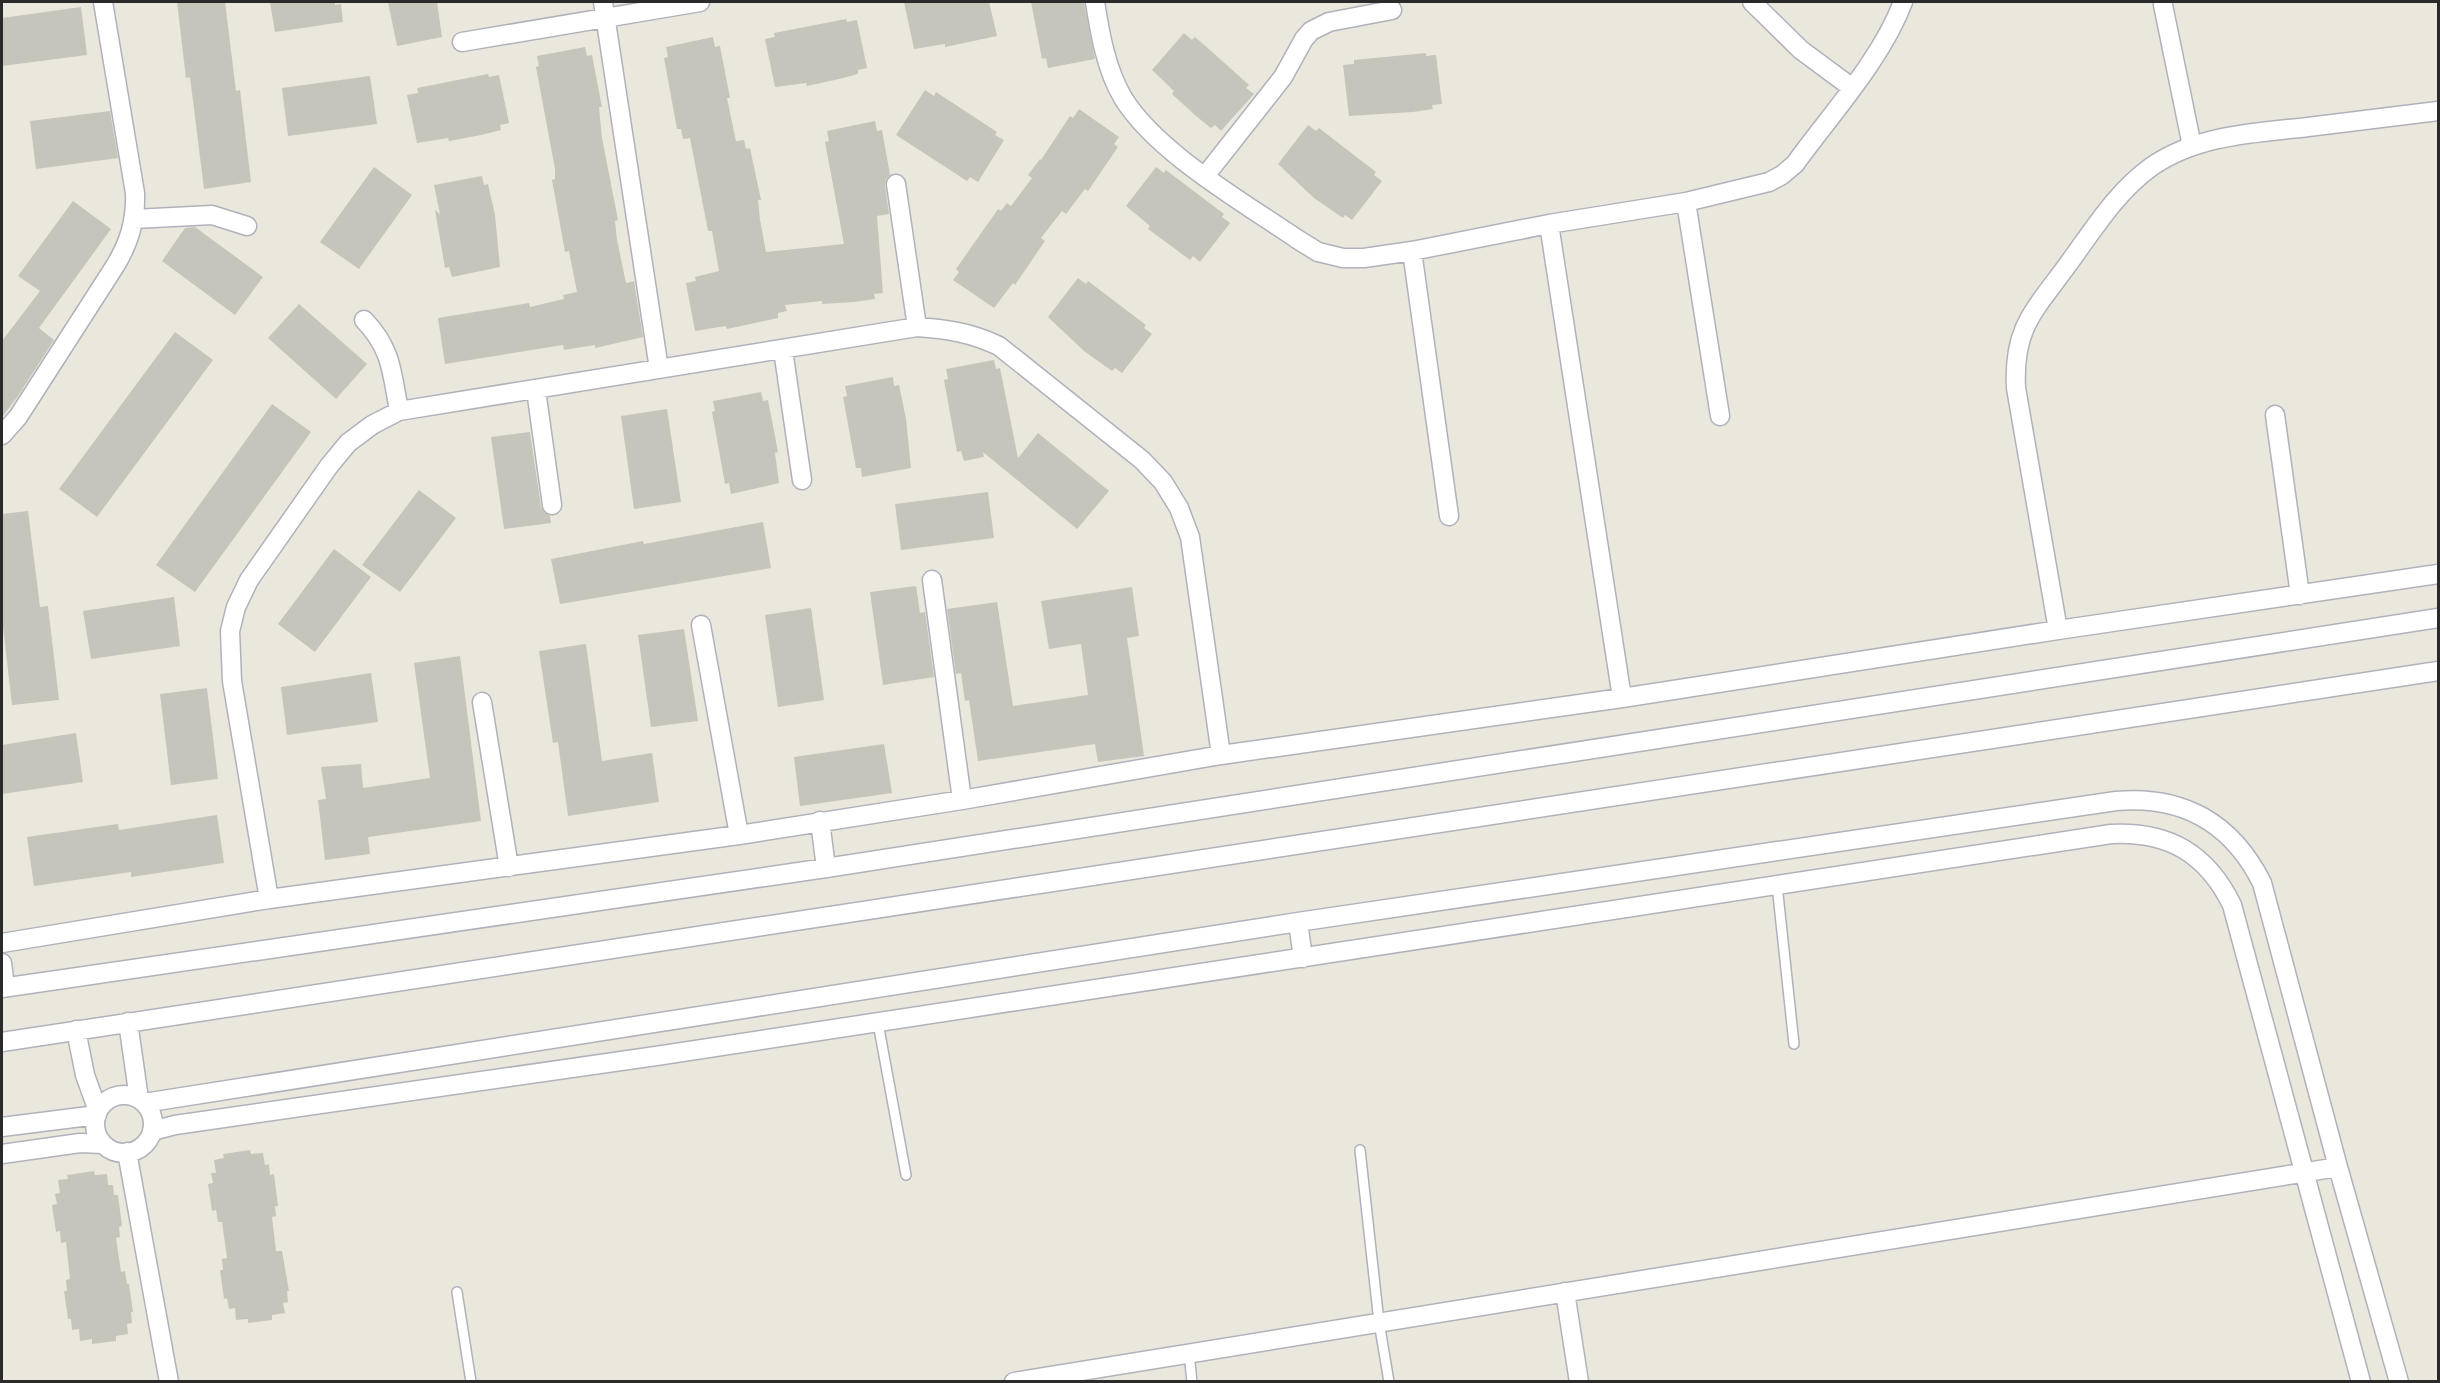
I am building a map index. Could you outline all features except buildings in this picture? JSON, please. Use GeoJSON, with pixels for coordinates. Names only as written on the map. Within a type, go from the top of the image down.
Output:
{"type":"FeatureCollection","features":[{"type":"Feature","properties":{"kind":"street"},"geometry":{"type":"LineString","coordinates":[[2,435],[18,417],[115,266],[127,246],[134,219],[135,193],[103,2]]}},
{"type":"Feature","properties":{"kind":"street"},"geometry":{"type":"LineString","coordinates":[[462,42],[604,9],[700,2]]}},
{"type":"Feature","properties":{"kind":"street"},"geometry":{"type":"LineString","coordinates":[[1095,2],[1102,42],[1110,69],[1122,97],[1140,122],[1162,144],[1205,176],[1318,252],[1343,258],[1412,251],[1550,224],[1686,202],[1768,183],[1795,164],[1885,38],[1903,2]]}},
{"type":"Feature","properties":{"kind":"street"},"geometry":{"type":"LineString","coordinates":[[1752,2],[1801,50],[1851,87]]}},
{"type":"Feature","properties":{"kind":"street"},"geometry":{"type":"LineString","coordinates":[[2163,5],[2192,146]]}},
{"type":"Feature","properties":{"kind":"street"},"geometry":{"type":"LineString","coordinates":[[604,9],[659,369]]}},
{"type":"Feature","properties":{"kind":"street"},"geometry":{"type":"LineString","coordinates":[[1205,176],[1283,77],[1304,39],[1311,31],[1329,22],[1392,10]]}},
{"type":"Feature","properties":{"kind":"street"},"geometry":{"type":"LineString","coordinates":[[2058,630],[2016,388],[2018,342],[2031,313],[2115,200],[2152,167],[2192,146],[2241,134],[2439,111]]}},
{"type":"Feature","properties":{"kind":"street"},"geometry":{"type":"LineString","coordinates":[[896,184],[917,327]]}},
{"type":"Feature","properties":{"kind":"street"},"geometry":{"type":"LineString","coordinates":[[1686,202],[1720,416]]}},
{"type":"Feature","properties":{"kind":"street"},"geometry":{"type":"LineString","coordinates":[[134,219],[212,215],[247,226]]}},
{"type":"Feature","properties":{"kind":"street"},"geometry":{"type":"LineString","coordinates":[[1550,224],[1622,698]]}},
{"type":"Feature","properties":{"kind":"street"},"geometry":{"type":"LineString","coordinates":[[1412,251],[1449,516]]}},
{"type":"Feature","properties":{"kind":"street"},"geometry":{"type":"LineString","coordinates":[[364,320],[378,333],[388,355],[399,411]]}},
{"type":"Feature","properties":{"kind":"street"},"geometry":{"type":"LineString","coordinates":[[269,899],[232,681],[230,631],[236,607],[249,580],[329,466],[356,437],[372,425],[399,411],[917,327],[954,330],[977,336],[999,346],[1142,460],[1163,482],[1179,508],[1190,537],[1221,755]]}},
{"type":"Feature","properties":{"kind":"street"},"geometry":{"type":"LineString","coordinates":[[783,350],[802,480]]}},
{"type":"Feature","properties":{"kind":"street"},"geometry":{"type":"LineString","coordinates":[[536,390],[552,506]]}},
{"type":"Feature","properties":{"kind":"street"},"geometry":{"type":"LineString","coordinates":[[2275,415],[2300,595]]}},
{"type":"Feature","properties":{"kind":"street"},"geometry":{"type":"LineString","coordinates":[[2,943],[269,899],[739,835],[962,800],[1221,755],[1622,698],[2058,630],[2439,574]]}},
{"type":"Feature","properties":{"kind":"street"},"geometry":{"type":"LineString","coordinates":[[932,580],[962,800]]}},
{"type":"Feature","properties":{"kind":"street"},"geometry":{"type":"LineString","coordinates":[[2,963],[3,988],[826,868],[2439,618]]}},
{"type":"Feature","properties":{"kind":"street"},"geometry":{"type":"LineString","coordinates":[[701,625],[739,835]]}},
{"type":"Feature","properties":{"kind":"street"},"geometry":{"type":"LineString","coordinates":[[2,1042],[2439,671]]}},
{"type":"Feature","properties":{"kind":"street"},"geometry":{"type":"LineString","coordinates":[[482,702],[509,867]]}},
{"type":"Feature","properties":{"kind":"street"},"geometry":{"type":"LineString","coordinates":[[128,1022],[142,1101],[152,1116],[152,1131],[143,1146],[127,1152],[110,1149],[104,1144],[96,1130],[98,1113],[103,1105],[116,1096],[132,1096],[142,1101],[1298,922],[2116,801],[2151,800],[2169,803],[2193,812],[2217,826],[2231,838],[2254,866],[2268,900],[2338,1167],[2399,1382]]}},
{"type":"Feature","properties":{"kind":"street"},"geometry":{"type":"LineString","coordinates":[[1999,819],[2005,851]]}},
{"type":"Feature","properties":{"kind":"street"},"geometry":{"type":"LineString","coordinates":[[820,821],[826,868]]}},
{"type":"Feature","properties":{"kind":"street"},"geometry":{"type":"LineString","coordinates":[[152,1131],[175,1125],[878,1023],[2005,851],[2130,833],[2148,835],[2183,848],[2199,859],[2224,888],[2238,924],[2303,1173],[2361,1382]]}},
{"type":"Feature","properties":{"kind":"street"},"geometry":{"type":"LineString","coordinates":[[1298,922],[1303,958]]}},
{"type":"Feature","properties":{"kind":"street"},"geometry":{"type":"LineString","coordinates":[[76,1030],[85,1075],[98,1113]]}},
{"type":"Feature","properties":{"kind":"street"},"geometry":{"type":"LineString","coordinates":[[2,1127],[98,1113]]}},
{"type":"Feature","properties":{"kind":"street"},"geometry":{"type":"LineString","coordinates":[[2,1154],[80,1143],[104,1144]]}},
{"type":"Feature","properties":{"kind":"street"},"geometry":{"type":"LineString","coordinates":[[127,1152],[169,1382]]}},
{"type":"Feature","properties":{"kind":"street"},"geometry":{"type":"LineString","coordinates":[[1014,1382],[1074,1377],[1189,1353],[2338,1167]]}},
{"type":"Feature","properties":{"kind":"street"},"geometry":{"type":"LineString","coordinates":[[1565,1292],[1579,1382]]}},
{"type":"Feature","properties":{"kind":"lane"},"geometry":{"type":"LineString","coordinates":[[1777,885],[1794,1044]]}},
{"type":"Feature","properties":{"kind":"lane"},"geometry":{"type":"LineString","coordinates":[[878,1023],[906,1174]]}},
{"type":"Feature","properties":{"kind":"lane"},"geometry":{"type":"LineString","coordinates":[[1360,1150],[1379,1322],[1389,1382]]}},
{"type":"Feature","properties":{"kind":"lane"},"geometry":{"type":"LineString","coordinates":[[457,1292],[471,1382]]}},
{"type":"Feature","properties":{"kind":"lane"},"geometry":{"type":"LineString","coordinates":[[1189,1353],[1192,1382]]}}]}
